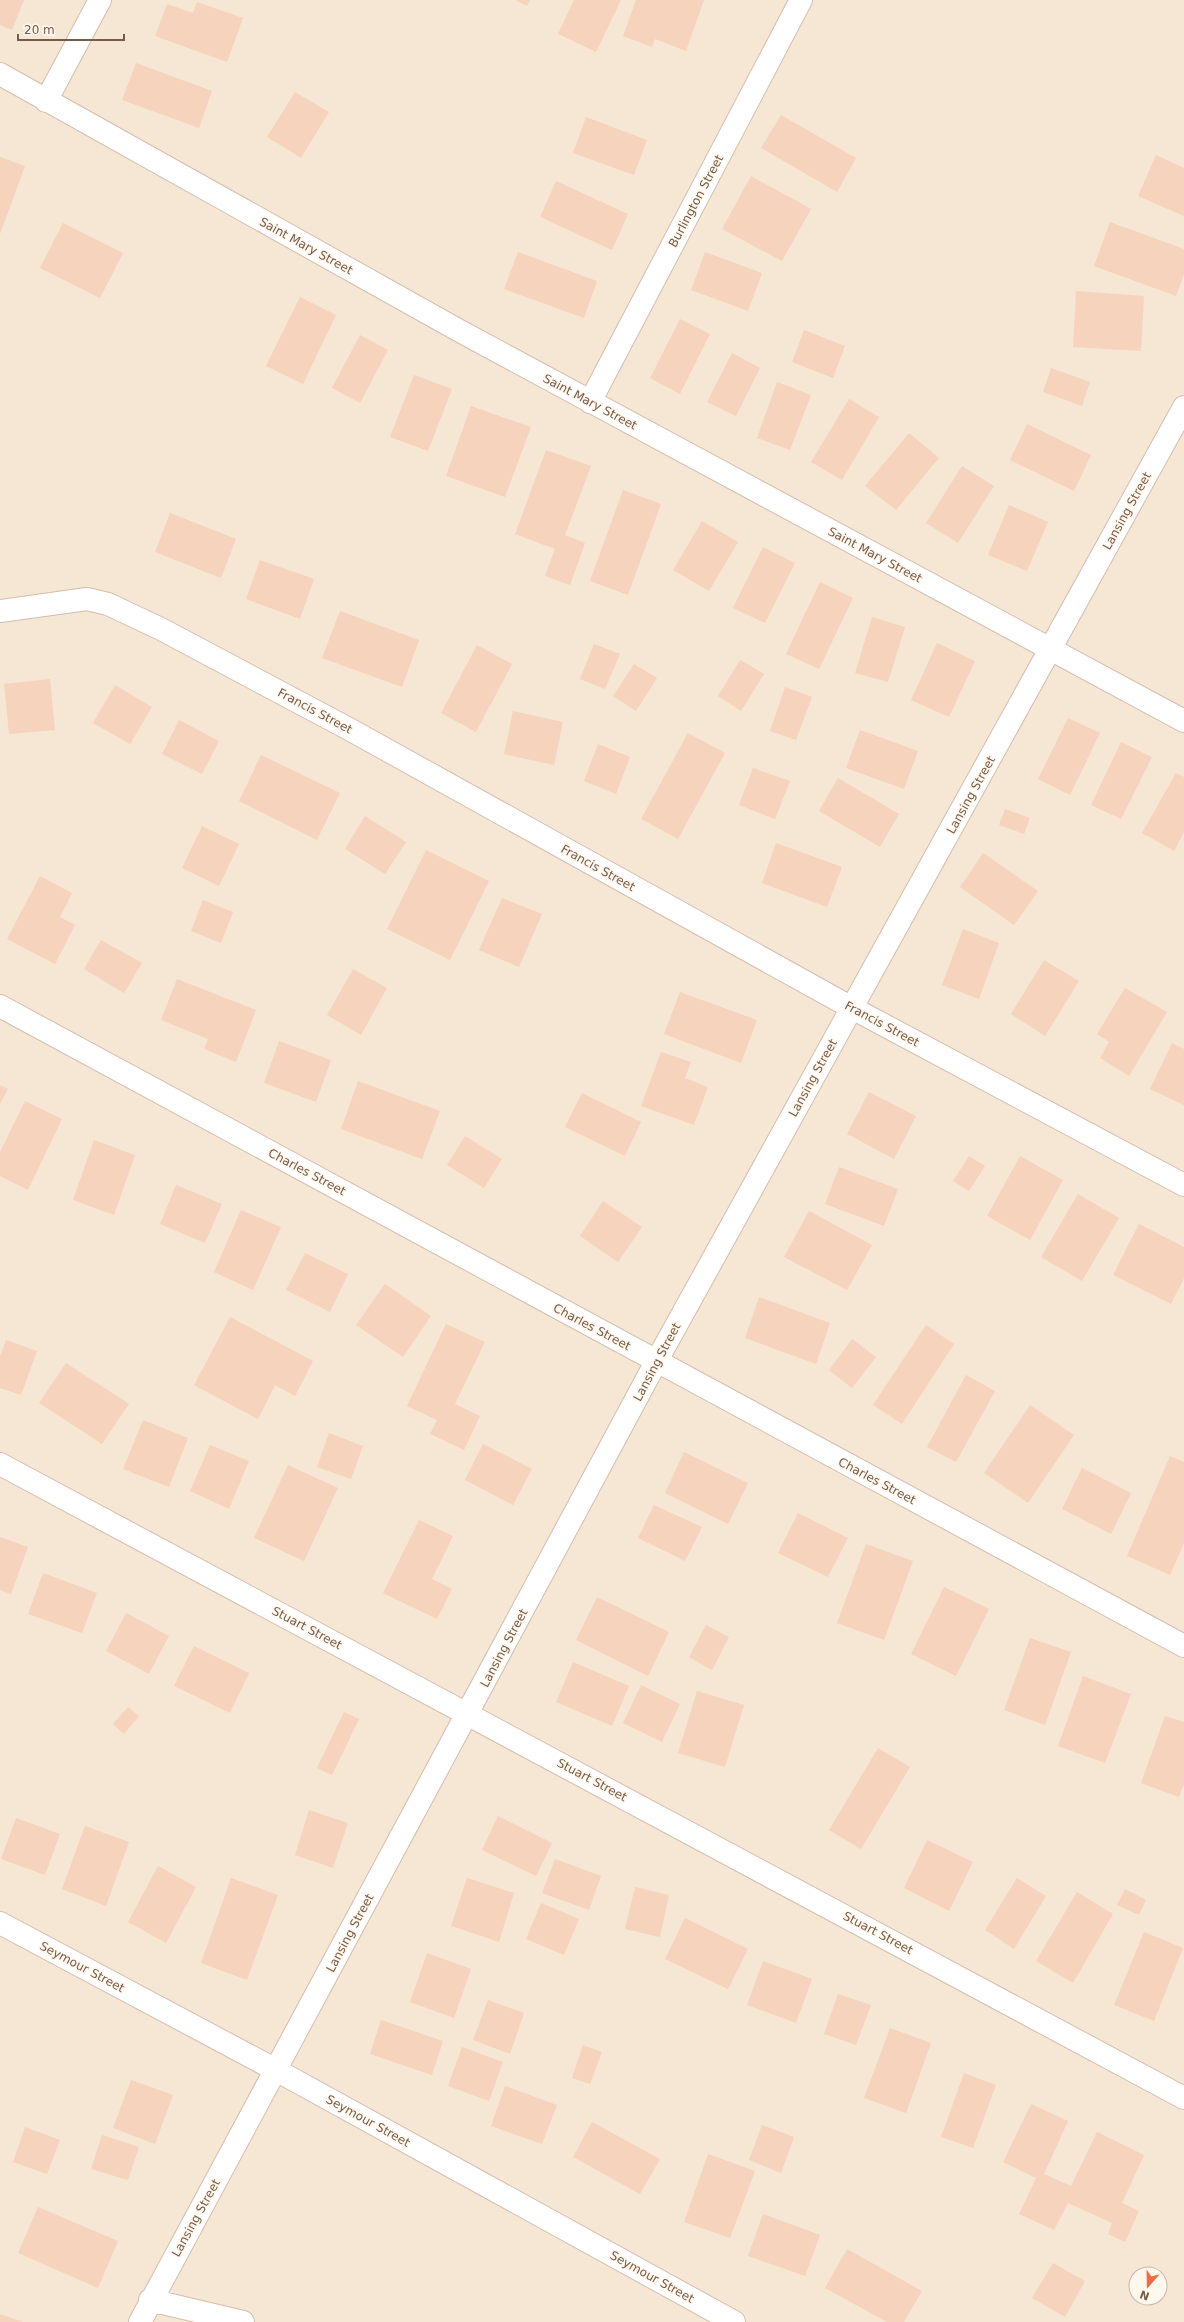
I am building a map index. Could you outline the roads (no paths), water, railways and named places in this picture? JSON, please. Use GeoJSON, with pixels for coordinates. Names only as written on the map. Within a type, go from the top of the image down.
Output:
{"type":"FeatureCollection","features":[{"type":"Feature","properties":{"kind":"street"},"geometry":{"type":"LineString","coordinates":[[46,101],[100,0]]}},
{"type":"Feature","properties":{"kind":"street","name":"Burlington Street"},"geometry":{"type":"LineString","coordinates":[[590,402],[801,0]]}},
{"type":"Feature","properties":{"kind":"street","name":"Saint Mary Street"},"geometry":{"type":"LineString","coordinates":[[0,74],[46,101],[590,402],[1184,722]]}},
{"type":"Feature","properties":{"kind":"street","name":"Lansing Street"},"geometry":{"type":"LineString","coordinates":[[140,2322],[150,2300],[469,1714],[656,1362],[1184,408]]}},
{"type":"Feature","properties":{"kind":"street","name":"Francis Street"},"geometry":{"type":"LineString","coordinates":[[0,611],[87,599],[108,604],[356,733],[852,1008],[1184,1185]]}},
{"type":"Feature","properties":{"kind":"street","name":"Charles Street"},"geometry":{"type":"LineString","coordinates":[[0,1006],[656,1362],[1184,1646]]}},
{"type":"Feature","properties":{"kind":"street","name":"Stuart Street"},"geometry":{"type":"LineString","coordinates":[[0,1464],[1184,2098]]}},
{"type":"Feature","properties":{"kind":"street","name":"Seymour Street"},"geometry":{"type":"LineString","coordinates":[[0,1923],[276,2070],[734,2322]]}},
{"type":"Feature","properties":{"kind":"street"},"geometry":{"type":"LineString","coordinates":[[150,2300],[243,2322]]}}]}
